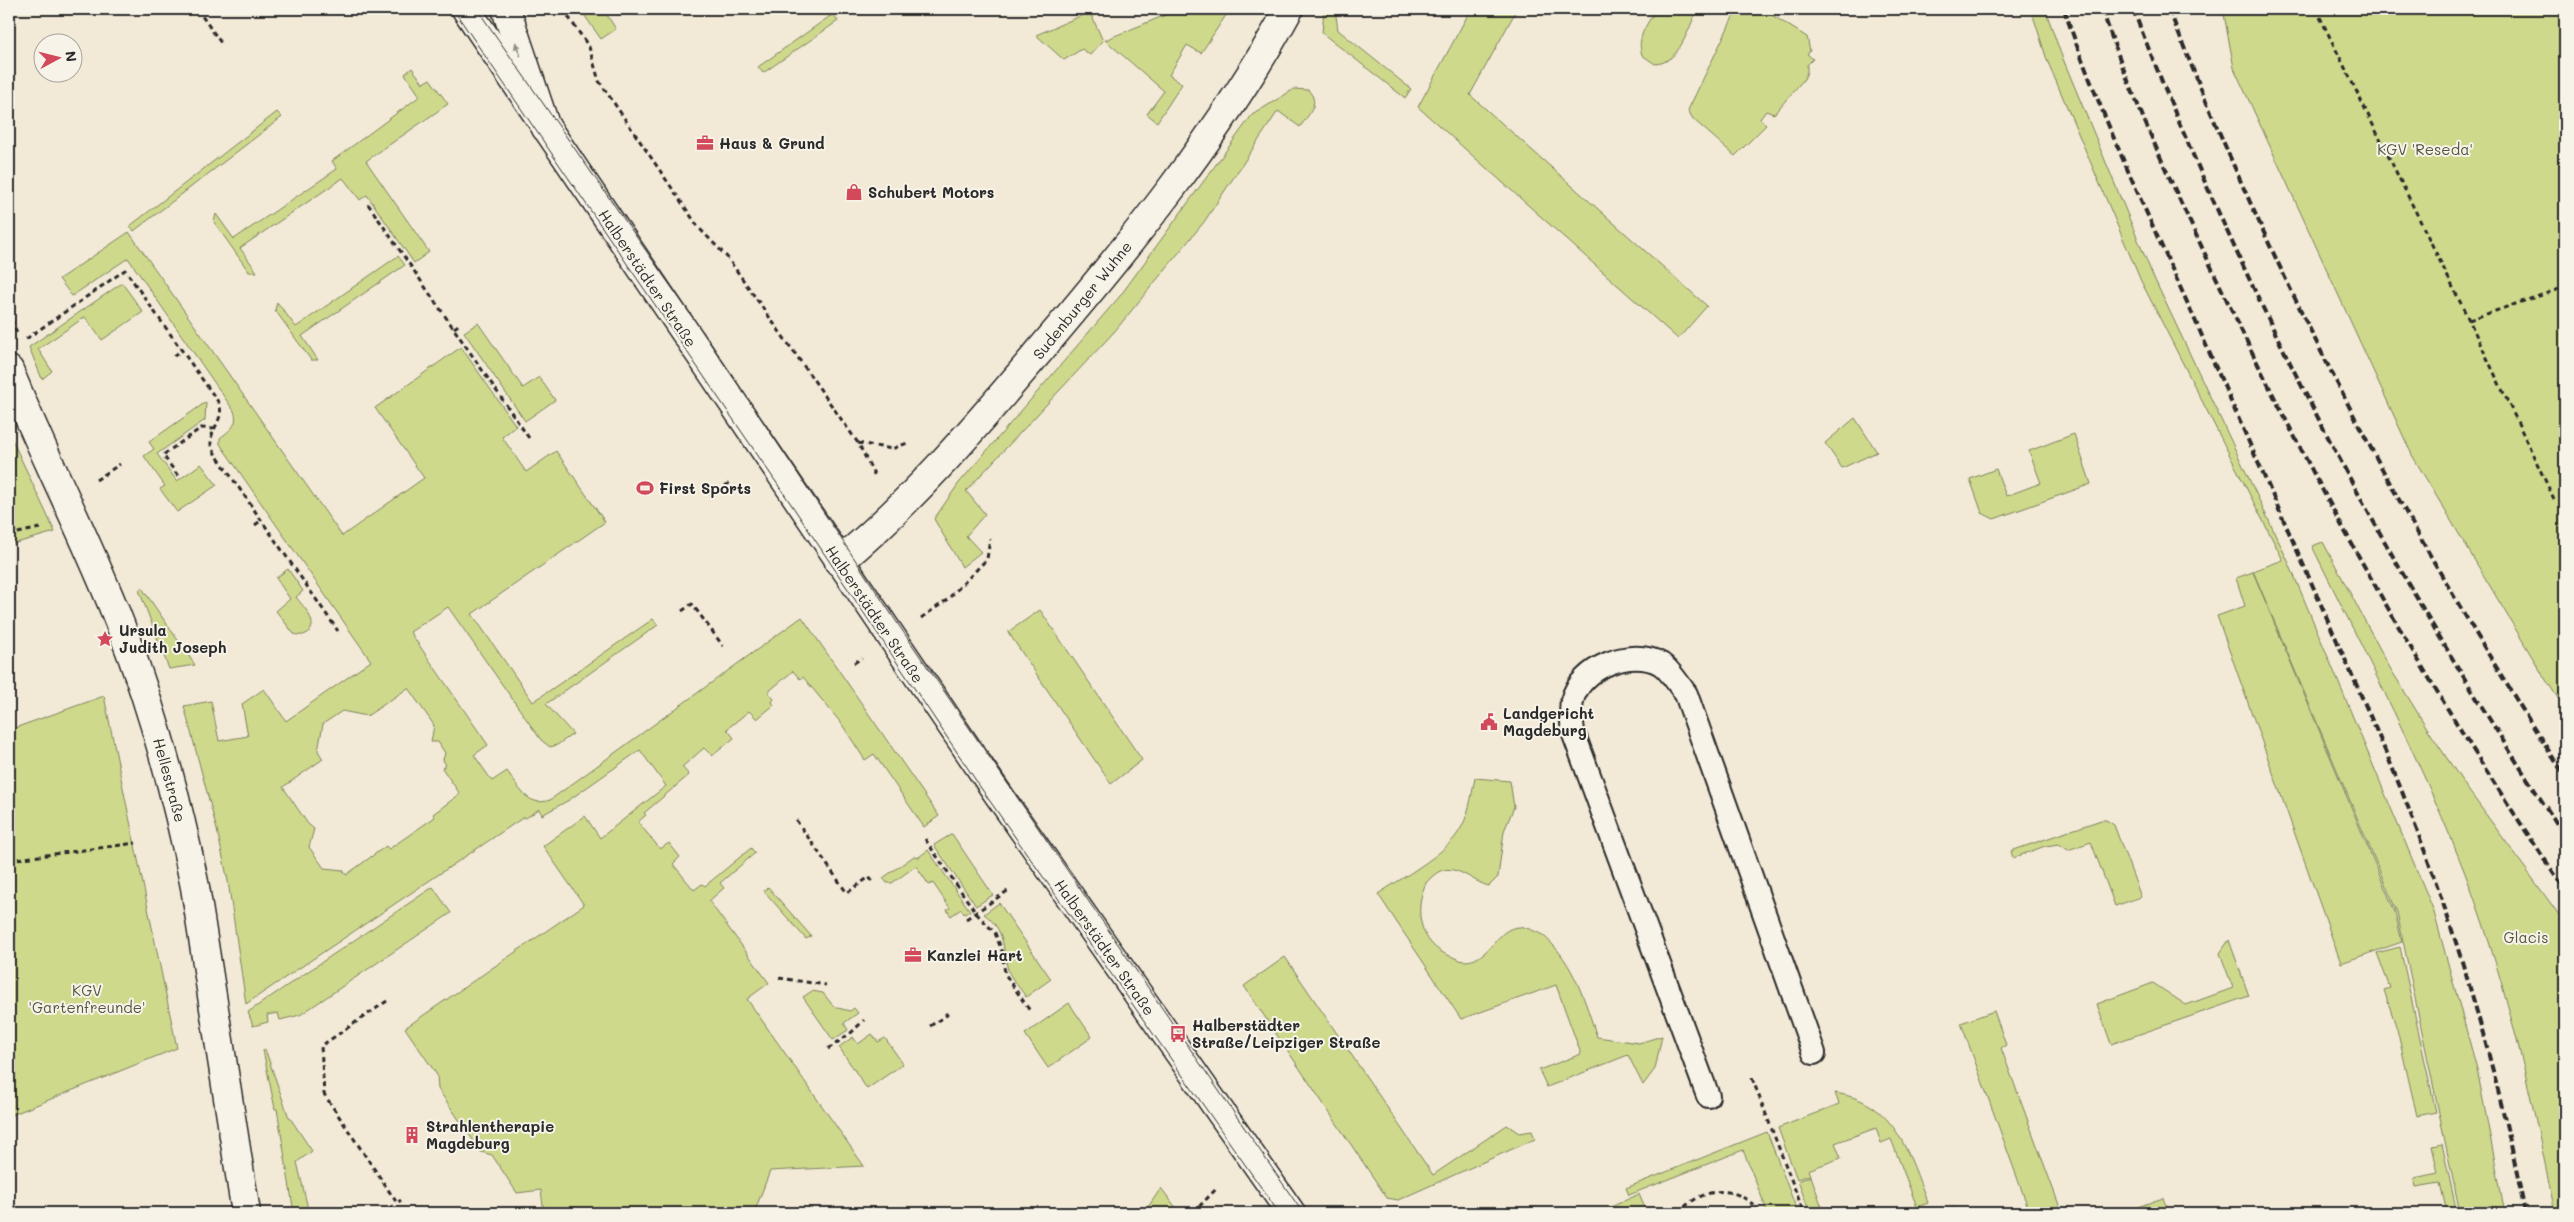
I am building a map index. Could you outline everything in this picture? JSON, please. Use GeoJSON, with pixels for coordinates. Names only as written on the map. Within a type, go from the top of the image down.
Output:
{"type":"FeatureCollection","features":[{"type":"Feature","properties":{"kind":"main road","name":"Halberstädter Straße"},"geometry":{"type":"LineString","coordinates":[[466,9],[996,792],[1291,1213]]}},
{"type":"Feature","properties":{"kind":"main road"},"geometry":{"type":"LineString","coordinates":[[506,9],[546,128]]}},
{"type":"Feature","properties":{"kind":"main road","name":"Sudenburger Wuhne"},"geometry":{"type":"LineString","coordinates":[[839,562],[894,512],[965,439],[1101,280],[1182,172],[1238,93],[1289,9]]}},
{"type":"Feature","properties":{"kind":"main road","name":"Hellestraße"},"geometry":{"type":"LineString","coordinates":[[9,370],[119,622],[145,692],[161,747],[185,836],[196,887],[246,1213]]}},
{"type":"Feature","properties":{"kind":"lane"},"geometry":{"type":"LineString","coordinates":[[1708,1096],[1572,732],[1572,700],[1587,675],[1611,662],[1632,656],[1661,664],[1686,694],[1814,1053]]}},
{"type":"Feature","properties":{"kind":"path"},"geometry":{"type":"LineString","coordinates":[[197,9],[221,43]]}},
{"type":"Feature","properties":{"kind":"path"},"geometry":{"type":"LineString","coordinates":[[563,9],[589,47],[599,81],[699,228],[727,257],[858,443],[864,456]]}},
{"type":"Feature","properties":{"kind":"path"},"geometry":{"type":"LineString","coordinates":[[2316,9],[2469,320],[2554,499]]}},
{"type":"Feature","properties":{"kind":"path"},"geometry":{"type":"LineString","coordinates":[[368,204],[531,440]]}},
{"type":"Feature","properties":{"kind":"path"},"geometry":{"type":"LineString","coordinates":[[21,343],[125,270],[219,403],[221,416],[211,436],[212,449],[338,631]]}},
{"type":"Feature","properties":{"kind":"path"},"geometry":{"type":"LineString","coordinates":[[2469,320],[2565,287]]}},
{"type":"Feature","properties":{"kind":"path"},"geometry":{"type":"LineString","coordinates":[[454,328],[460,324]]}},
{"type":"Feature","properties":{"kind":"path"},"geometry":{"type":"LineString","coordinates":[[174,356],[182,350]]}},
{"type":"Feature","properties":{"kind":"path"},"geometry":{"type":"LineString","coordinates":[[178,476],[163,454],[201,428],[214,429]]}},
{"type":"Feature","properties":{"kind":"path"},"geometry":{"type":"LineString","coordinates":[[858,443],[892,449],[911,441]]}},
{"type":"Feature","properties":{"kind":"path"},"geometry":{"type":"LineString","coordinates":[[107,472],[120,464]]}},
{"type":"Feature","properties":{"kind":"path"},"geometry":{"type":"LineString","coordinates":[[710,496],[731,482]]}},
{"type":"Feature","properties":{"kind":"path"},"geometry":{"type":"LineString","coordinates":[[255,525],[262,520]]}},
{"type":"Feature","properties":{"kind":"path"},"geometry":{"type":"LineString","coordinates":[[9,535],[43,527]]}},
{"type":"Feature","properties":{"kind":"path"},"geometry":{"type":"LineString","coordinates":[[946,600],[987,560],[990,539]]}},
{"type":"Feature","properties":{"kind":"path"},"geometry":{"type":"LineString","coordinates":[[682,611],[692,604],[723,646]]}},
{"type":"Feature","properties":{"kind":"path"},"geometry":{"type":"LineString","coordinates":[[796,820],[847,893],[869,877],[872,881]]}},
{"type":"Feature","properties":{"kind":"path"},"geometry":{"type":"LineString","coordinates":[[925,839],[976,913],[995,933],[1002,951],[1004,974],[1030,1011]]}},
{"type":"Feature","properties":{"kind":"path"},"geometry":{"type":"LineString","coordinates":[[9,860],[136,843]]}},
{"type":"Feature","properties":{"kind":"path"},"geometry":{"type":"LineString","coordinates":[[966,919],[1009,890]]}},
{"type":"Feature","properties":{"kind":"path"},"geometry":{"type":"LineString","coordinates":[[779,978],[826,986]]}},
{"type":"Feature","properties":{"kind":"path"},"geometry":{"type":"LineString","coordinates":[[387,1001],[321,1046],[324,1094],[397,1203]]}},
{"type":"Feature","properties":{"kind":"path"},"geometry":{"type":"LineString","coordinates":[[930,1026],[947,1015],[943,1010]]}},
{"type":"Feature","properties":{"kind":"path"},"geometry":{"type":"LineString","coordinates":[[828,1049],[852,1032],[864,1020]]}},
{"type":"Feature","properties":{"kind":"path"},"geometry":{"type":"LineString","coordinates":[[1752,1078],[1804,1213]]}},
{"type":"Feature","properties":{"kind":"path"},"geometry":{"type":"LineString","coordinates":[[1193,1213],[1217,1188]]}},
{"type":"Feature","properties":{"kind":"path"},"geometry":{"type":"LineString","coordinates":[[1678,1213],[1694,1201],[1708,1194],[1724,1191],[1745,1198],[1761,1213]]}},
{"type":"Feature","properties":{"kind":"path"},"geometry":{"type":"LineString","coordinates":[[382,1213],[401,1200]]}},
{"type":"Feature","properties":{"kind":"path"},"geometry":{"type":"LineString","coordinates":[[1943,1213],[1954,1209]]}},
{"type":"Feature","properties":{"kind":"green space"},"geometry":{"type":"Polygon","coordinates":[[[580,9],[603,9],[616,29],[601,39],[580,9]]]}},
{"type":"Feature","properties":{"kind":"green space"},"geometry":{"type":"Polygon","coordinates":[[[1180,9],[1230,9],[1201,53],[1187,45],[1169,75],[1182,84],[1157,122],[1147,114],[1164,91],[1105,40],[1180,9]]]}},
{"type":"Feature","properties":{"kind":"green space"},"geometry":{"type":"Polygon","coordinates":[[[1324,9],[1335,9],[1338,30],[1411,89],[1405,98],[1322,33],[1324,9]]]}},
{"type":"Feature","properties":{"kind":"green space"},"geometry":{"type":"Polygon","coordinates":[[[1471,9],[1517,9],[1470,95],[1707,306],[1678,339],[1418,107],[1471,9]]]}},
{"type":"Feature","properties":{"kind":"green space"},"geometry":{"type":"Polygon","coordinates":[[[1656,9],[1698,9],[1677,51],[1671,58],[1655,64],[1642,55],[1640,42],[1643,31],[1656,9]]]}},
{"type":"Feature","properties":{"kind":"green space"},"geometry":{"type":"Polygon","coordinates":[[[1737,9],[1762,9],[1807,37],[1810,51],[1807,54],[1813,59],[1807,65],[1804,79],[1774,114],[1766,111],[1760,119],[1766,125],[1735,156],[1693,119],[1688,110],[1737,9]]]}},
{"type":"Feature","properties":{"kind":"green space"},"geometry":{"type":"Polygon","coordinates":[[[2031,9],[2045,9],[2061,54],[2153,276],[2288,561],[2433,909],[2477,1069],[2505,1213],[2460,1213],[2397,912],[2253,571],[2283,560],[2141,281],[2047,60],[2031,9]]]}},
{"type":"Feature","properties":{"kind":"green space","name":"KGV 'Reseda'"},"geometry":{"type":"Polygon","coordinates":[[[2223,9],[2565,9],[2565,709],[2412,455],[2234,68],[2223,9]]]}},
{"type":"Feature","properties":{"kind":"green space"},"geometry":{"type":"Polygon","coordinates":[[[1090,12],[1103,41],[1090,55],[1082,49],[1064,60],[1036,35],[1090,12]]]}},
{"type":"Feature","properties":{"kind":"green space"},"geometry":{"type":"Polygon","coordinates":[[[833,14],[838,21],[763,73],[758,67],[833,14]]]}},
{"type":"Feature","properties":{"kind":"green space"},"geometry":{"type":"Polygon","coordinates":[[[412,68],[423,83],[430,79],[448,104],[366,161],[429,252],[414,263],[367,195],[360,200],[343,178],[240,248],[257,272],[249,272],[214,222],[216,214],[234,239],[337,169],[332,161],[420,96],[405,74],[412,68]]]}},
{"type":"Feature","properties":{"kind":"green space"},"geometry":{"type":"Polygon","coordinates":[[[1294,89],[1308,90],[1314,99],[1310,113],[1300,127],[1278,111],[1204,222],[1114,332],[966,491],[985,514],[966,536],[981,552],[962,567],[934,519],[959,483],[1120,296],[1252,115],[1294,89]]]}},
{"type":"Feature","properties":{"kind":"green space"},"geometry":{"type":"Polygon","coordinates":[[[277,112],[282,117],[134,231],[130,226],[277,112]]]}},
{"type":"Feature","properties":{"kind":"green space"},"geometry":{"type":"Polygon","coordinates":[[[129,232],[342,536],[424,478],[375,408],[461,347],[516,426],[502,437],[526,472],[556,451],[605,522],[472,614],[533,702],[653,619],[658,625],[546,704],[573,734],[557,745],[550,747],[541,740],[448,607],[410,632],[488,745],[474,755],[492,781],[507,771],[529,799],[542,802],[550,800],[802,617],[939,816],[924,827],[874,754],[865,760],[841,723],[803,677],[800,679],[793,671],[768,692],[774,699],[772,702],[774,705],[757,719],[749,711],[727,729],[734,738],[712,756],[704,748],[682,767],[689,775],[644,813],[646,815],[638,822],[660,849],[669,843],[680,857],[673,864],[694,890],[702,884],[705,886],[751,848],[755,853],[720,883],[724,888],[709,901],[769,983],[747,999],[864,1166],[770,1171],[754,1213],[544,1213],[541,1190],[517,1193],[492,1155],[481,1152],[438,1089],[437,1075],[405,1028],[584,905],[543,846],[585,816],[600,838],[666,786],[640,750],[569,800],[542,815],[539,809],[526,818],[524,817],[246,1004],[228,881],[217,830],[184,706],[211,701],[219,741],[248,736],[242,704],[264,689],[286,721],[371,661],[220,444],[220,438],[234,424],[234,411],[128,258],[72,296],[59,279],[129,232]],[[408,688],[367,716],[342,711],[323,724],[318,751],[323,759],[283,787],[308,824],[314,829],[309,847],[324,868],[343,870],[346,875],[386,846],[389,849],[435,817],[433,814],[460,794],[442,768],[446,765],[443,760],[445,753],[438,742],[431,742],[434,725],[408,688]]]}},
{"type":"Feature","properties":{"kind":"green space"},"geometry":{"type":"Polygon","coordinates":[[[398,256],[405,265],[302,336],[318,360],[311,360],[275,310],[277,302],[296,327],[398,256]]]}},
{"type":"Feature","properties":{"kind":"green space"},"geometry":{"type":"Polygon","coordinates":[[[122,283],[143,312],[102,340],[85,317],[38,349],[52,371],[42,379],[29,347],[122,283]]]}},
{"type":"Feature","properties":{"kind":"green space"},"geometry":{"type":"Polygon","coordinates":[[[478,323],[523,388],[539,377],[555,400],[525,421],[464,332],[478,323]]]}},
{"type":"Feature","properties":{"kind":"green space"},"geometry":{"type":"Polygon","coordinates":[[[206,402],[205,420],[157,454],[177,481],[201,464],[217,485],[177,512],[160,489],[165,486],[144,456],[154,449],[149,442],[206,402]]]}},
{"type":"Feature","properties":{"kind":"green space"},"geometry":{"type":"Polygon","coordinates":[[[1855,418],[1877,452],[1842,468],[1825,443],[1855,418]]]}},
{"type":"Feature","properties":{"kind":"green space"},"geometry":{"type":"Polygon","coordinates":[[[9,433],[55,532],[9,545],[9,433]]]}},
{"type":"Feature","properties":{"kind":"green space"},"geometry":{"type":"Polygon","coordinates":[[[2074,434],[2091,484],[1994,519],[1982,513],[1970,479],[1996,469],[2006,496],[2041,483],[2029,451],[2074,434]]]}},
{"type":"Feature","properties":{"kind":"green space","name":"Glacis"},"geometry":{"type":"Polygon","coordinates":[[[2323,542],[2390,668],[2427,728],[2466,787],[2565,923],[2565,1213],[2555,1213],[2538,1129],[2507,1004],[2468,881],[2414,753],[2312,546],[2323,542]]]}},
{"type":"Feature","properties":{"kind":"green space"},"geometry":{"type":"Polygon","coordinates":[[[288,569],[303,591],[296,597],[312,623],[312,628],[309,632],[303,635],[294,634],[276,611],[290,599],[276,578],[288,569]]]}},
{"type":"Feature","properties":{"kind":"green space"},"geometry":{"type":"Polygon","coordinates":[[[2253,572],[2395,912],[2402,942],[2341,963],[2217,616],[2245,606],[2236,578],[2253,572]]]}},
{"type":"Feature","properties":{"kind":"green space"},"geometry":{"type":"Polygon","coordinates":[[[142,588],[195,665],[169,669],[139,590],[142,588]]]}},
{"type":"Feature","properties":{"kind":"green space"},"geometry":{"type":"Polygon","coordinates":[[[1040,610],[1142,760],[1111,784],[1008,632],[1040,610]]]}},
{"type":"Feature","properties":{"kind":"green space","name":"KGV 'Gartenfreunde'"},"geometry":{"type":"Polygon","coordinates":[[[104,696],[177,1048],[9,1116],[9,730],[104,696]]]}},
{"type":"Feature","properties":{"kind":"green space"},"geometry":{"type":"Polygon","coordinates":[[[1475,778],[1510,781],[1514,807],[1504,831],[1498,877],[1489,886],[1455,870],[1448,869],[1434,875],[1426,883],[1420,905],[1422,926],[1426,935],[1440,951],[1465,961],[1475,959],[1483,954],[1504,933],[1511,929],[1521,927],[1544,936],[1555,947],[1571,971],[1583,996],[1597,1037],[1639,1043],[1662,1036],[1655,1069],[1643,1085],[1628,1055],[1547,1087],[1539,1070],[1581,1054],[1556,985],[1461,1019],[1378,894],[1443,850],[1458,833],[1465,820],[1475,778]]]}},
{"type":"Feature","properties":{"kind":"green space"},"geometry":{"type":"Polygon","coordinates":[[[2101,820],[2106,820],[2114,825],[2141,897],[2115,906],[2091,842],[2068,850],[2059,844],[2045,846],[2013,858],[2011,851],[2101,820]]]}},
{"type":"Feature","properties":{"kind":"green space"},"geometry":{"type":"Polygon","coordinates":[[[952,834],[993,895],[976,906],[934,845],[952,834]]]}},
{"type":"Feature","properties":{"kind":"green space"},"geometry":{"type":"Polygon","coordinates":[[[928,850],[970,911],[964,914],[961,909],[951,916],[947,910],[950,908],[933,883],[929,885],[916,866],[892,883],[887,883],[883,878],[914,856],[919,857],[928,850]]]}},
{"type":"Feature","properties":{"kind":"green space"},"geometry":{"type":"Polygon","coordinates":[[[433,887],[451,913],[300,1015],[280,1020],[278,1013],[267,1015],[268,1022],[253,1026],[248,1012],[433,887]]]}},
{"type":"Feature","properties":{"kind":"green space"},"geometry":{"type":"Polygon","coordinates":[[[768,887],[811,936],[806,939],[764,891],[768,887]]]}},
{"type":"Feature","properties":{"kind":"green space"},"geometry":{"type":"Polygon","coordinates":[[[999,903],[1051,979],[1026,997],[1009,973],[1000,933],[984,914],[999,903]]]}},
{"type":"Feature","properties":{"kind":"green space"},"geometry":{"type":"Polygon","coordinates":[[[2229,940],[2249,996],[2111,1044],[2097,1004],[2153,983],[2186,1005],[2233,988],[2220,953],[2229,940]]]}},
{"type":"Feature","properties":{"kind":"green space"},"geometry":{"type":"Polygon","coordinates":[[[2400,947],[2436,1112],[2417,1116],[2397,1029],[2384,990],[2390,988],[2377,953],[2400,947]]]}},
{"type":"Feature","properties":{"kind":"green space"},"geometry":{"type":"Polygon","coordinates":[[[1285,957],[1433,1175],[1507,1125],[1519,1133],[1532,1131],[1535,1139],[1398,1200],[1387,1198],[1244,986],[1285,957]]]}},
{"type":"Feature","properties":{"kind":"green space"},"geometry":{"type":"Polygon","coordinates":[[[812,991],[823,993],[834,1007],[850,1011],[854,1008],[858,1013],[844,1023],[848,1030],[833,1040],[803,997],[812,991]]]}},
{"type":"Feature","properties":{"kind":"green space"},"geometry":{"type":"Polygon","coordinates":[[[1069,1003],[1092,1037],[1048,1068],[1025,1034],[1069,1003]]]}},
{"type":"Feature","properties":{"kind":"green space"},"geometry":{"type":"Polygon","coordinates":[[[1994,1011],[2006,1045],[2001,1048],[2062,1213],[2030,1213],[1961,1023],[1994,1011]]]}},
{"type":"Feature","properties":{"kind":"green space"},"geometry":{"type":"Polygon","coordinates":[[[872,1034],[878,1042],[885,1038],[903,1064],[867,1089],[839,1047],[853,1037],[858,1044],[872,1034]]]}},
{"type":"Feature","properties":{"kind":"green space"},"geometry":{"type":"Polygon","coordinates":[[[265,1049],[288,1115],[312,1151],[297,1162],[309,1213],[294,1213],[277,1109],[275,1109],[263,1050],[265,1049]]]}},
{"type":"Feature","properties":{"kind":"green space"},"geometry":{"type":"Polygon","coordinates":[[[1835,1093],[1856,1098],[1873,1107],[1886,1119],[1906,1149],[1928,1203],[1917,1207],[1891,1139],[1881,1143],[1876,1128],[1835,1143],[1841,1158],[1808,1170],[1810,1175],[1797,1179],[1778,1128],[1839,1104],[1835,1093]]]}},
{"type":"Feature","properties":{"kind":"green space"},"geometry":{"type":"Polygon","coordinates":[[[1767,1132],[1798,1213],[1768,1213],[1743,1150],[1629,1195],[1626,1188],[1767,1132]]]}},
{"type":"Feature","properties":{"kind":"green space"},"geometry":{"type":"Polygon","coordinates":[[[2442,1144],[2457,1213],[2447,1213],[2440,1183],[2416,1187],[2414,1178],[2438,1173],[2432,1146],[2442,1144]]]}},
{"type":"Feature","properties":{"kind":"green space"},"geometry":{"type":"Polygon","coordinates":[[[1811,1176],[1824,1213],[1810,1213],[1798,1181],[1811,1176]]]}},
{"type":"Feature","properties":{"kind":"green space"},"geometry":{"type":"Polygon","coordinates":[[[1161,1188],[1180,1213],[1144,1213],[1161,1188]]]}},
{"type":"Feature","properties":{"kind":"green space"},"geometry":{"type":"Polygon","coordinates":[[[1639,1194],[1647,1213],[1598,1213],[1639,1194]]]}},
{"type":"Feature","properties":{"kind":"green space"},"geometry":{"type":"Polygon","coordinates":[[[2163,1198],[2167,1208],[2150,1213],[2120,1213],[2163,1198]]]}},
{"type":"Feature","properties":{"kind":"tram line"},"geometry":{"type":"LineString","coordinates":[[453,9],[791,504],[987,797],[1279,1213]]}},
{"type":"Feature","properties":{"kind":"tram line"},"geometry":{"type":"LineString","coordinates":[[477,9],[712,345],[902,630],[1303,1213]]}},
{"type":"Feature","properties":{"kind":"railway"},"geometry":{"type":"LineString","coordinates":[[2064,9],[2093,88],[2126,166],[2366,707],[2413,820],[2448,917],[2478,1014],[2515,1163],[2525,1213]]}},
{"type":"Feature","properties":{"kind":"railway"},"geometry":{"type":"LineString","coordinates":[[2102,9],[2128,81],[2174,189],[2300,448],[2382,599],[2426,673],[2517,818],[2565,889]]}},
{"type":"Feature","properties":{"kind":"railway"},"geometry":{"type":"LineString","coordinates":[[2133,9],[2177,117],[2224,224],[2326,434],[2440,638],[2501,738],[2565,836]]}},
{"type":"Feature","properties":{"kind":"railway"},"geometry":{"type":"LineString","coordinates":[[2169,9],[2209,109],[2253,208],[2347,403],[2398,498],[2452,592],[2507,685],[2565,776]]}},
{"type":"Feature","properties":{"kind":"place","name":"Haus & Grund"},"geometry":{"type":"Point","coordinates":[705,143]}},
{"type":"Feature","properties":{"kind":"place","name":"Schubert Motors"},"geometry":{"type":"Point","coordinates":[854,192]}},
{"type":"Feature","properties":{"kind":"place","name":"First Sports"},"geometry":{"type":"Point","coordinates":[645,488]}},
{"type":"Feature","properties":{"kind":"place","name":"Ursula Judith Joseph"},"geometry":{"type":"Point","coordinates":[105,639]}},
{"type":"Feature","properties":{"kind":"place","name":"Landgericht Magdeburg"},"geometry":{"type":"Point","coordinates":[1489,722]}},
{"type":"Feature","properties":{"kind":"place","name":"Kanzlei Hart"},"geometry":{"type":"Point","coordinates":[913,955]}},
{"type":"Feature","properties":{"kind":"place","name":"Halberstädter Straße/Leipziger Straße"},"geometry":{"type":"Point","coordinates":[1178,1034]}},
{"type":"Feature","properties":{"kind":"place","name":"Strahlentherapie Magdeburg"},"geometry":{"type":"Point","coordinates":[412,1135]}}]}
